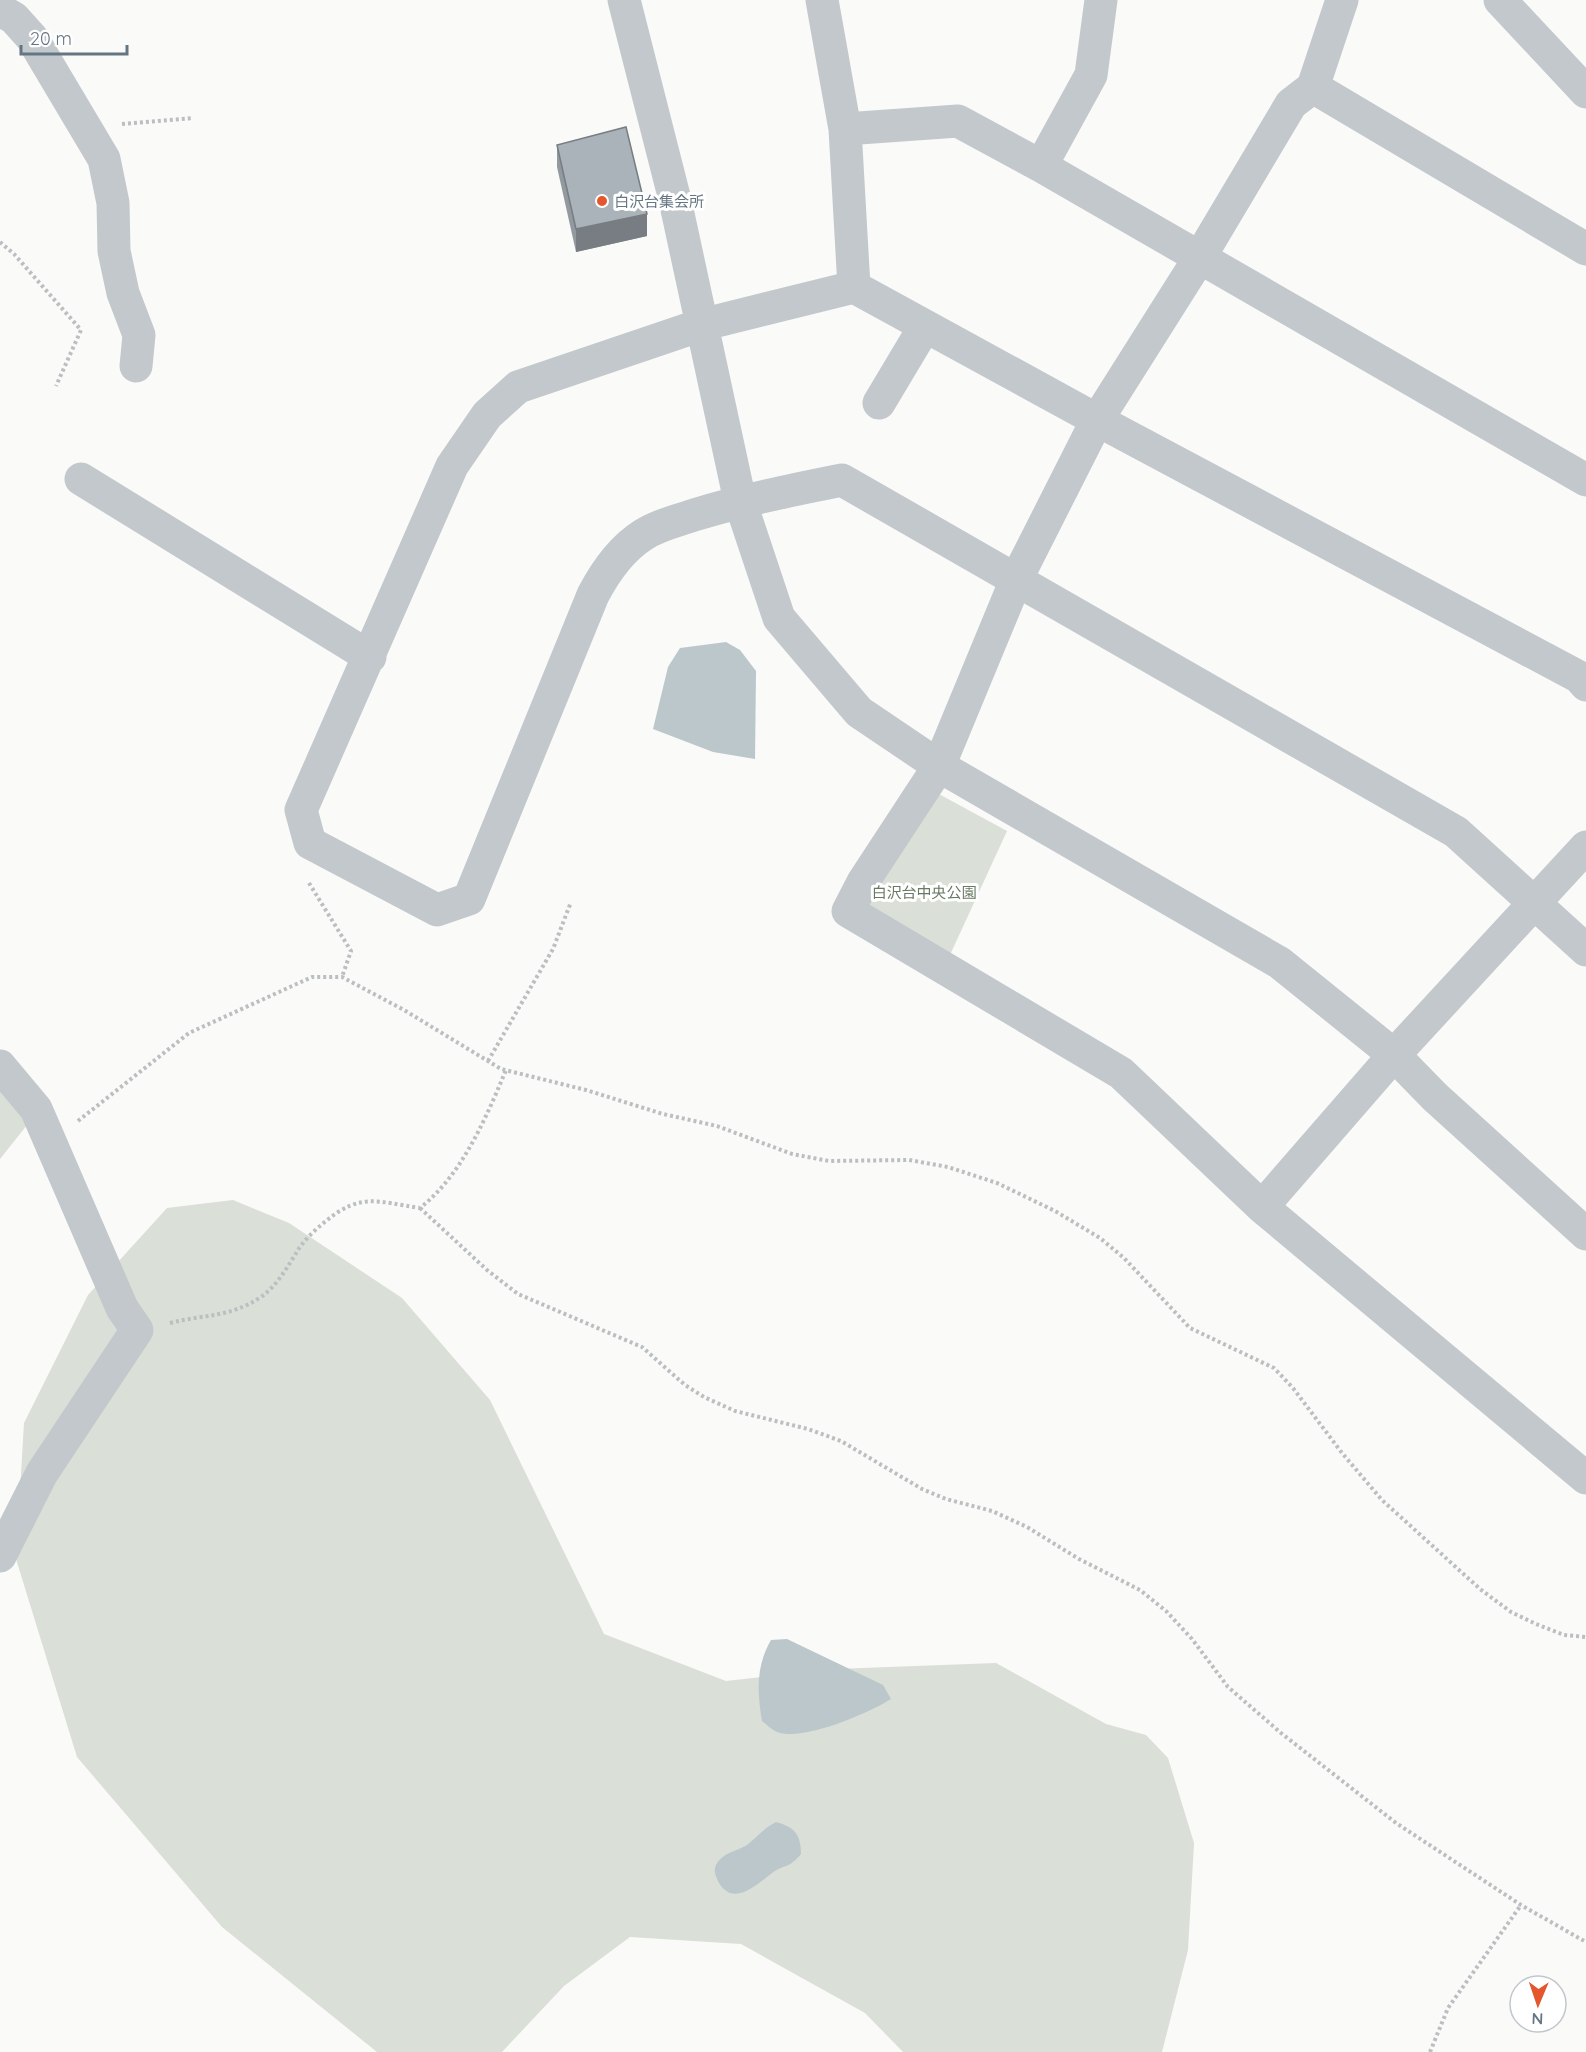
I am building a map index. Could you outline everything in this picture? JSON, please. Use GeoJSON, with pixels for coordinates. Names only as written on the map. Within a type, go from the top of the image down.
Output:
{"type":"FeatureCollection","features":[{"type":"Feature","properties":{"kind":"street"},"geometry":{"type":"LineString","coordinates":[[624,0],[675,200],[700,325],[740,501],[779,618],[859,712],[939,765],[1090,855],[1281,963],[1394,1055],[1435,1097],[1586,1234]]}},
{"type":"Feature","properties":{"kind":"street"},"geometry":{"type":"LineString","coordinates":[[822,0],[845,129],[854,287]]}},
{"type":"Feature","properties":{"kind":"street"},"geometry":{"type":"LineString","coordinates":[[1041,166],[1091,75],[1101,0]]}},
{"type":"Feature","properties":{"kind":"street"},"geometry":{"type":"LineString","coordinates":[[1342,0],[1314,87],[1291,104],[1200,257],[1097,420],[1016,580],[939,765],[863,882],[848,911],[1121,1073],[1262,1208],[1586,1478]]}},
{"type":"Feature","properties":{"kind":"street"},"geometry":{"type":"LineString","coordinates":[[1500,0],[1586,92]]}},
{"type":"Feature","properties":{"kind":"street"},"geometry":{"type":"LineString","coordinates":[[0,10],[14,18],[32,38],[104,159],[109,175],[114,251],[123,293],[140,335],[136,366]]}},
{"type":"Feature","properties":{"kind":"street"},"geometry":{"type":"LineString","coordinates":[[1314,87],[1586,249]]}},
{"type":"Feature","properties":{"kind":"street"},"geometry":{"type":"LineString","coordinates":[[845,129],[958,121],[1041,166],[1586,480]]}},
{"type":"Feature","properties":{"kind":"street"},"geometry":{"type":"LineString","coordinates":[[1584,676],[1097,420],[854,287],[700,325],[518,387],[487,416],[452,466],[301,810],[310,843],[437,910],[469,899],[589,606],[605,573],[643,535],[670,523],[740,501],[842,480],[1456,832],[1586,950]]}},
{"type":"Feature","properties":{"kind":"street"},"geometry":{"type":"LineString","coordinates":[[879,403],[925,326]]}},
{"type":"Feature","properties":{"kind":"street"},"geometry":{"type":"LineString","coordinates":[[81,479],[370,657]]}},
{"type":"Feature","properties":{"kind":"street"},"geometry":{"type":"LineString","coordinates":[[1262,1208],[1394,1055],[1586,847]]}},
{"type":"Feature","properties":{"kind":"street"},"geometry":{"type":"LineString","coordinates":[[0,1066],[36,1109],[122,1308],[137,1330],[42,1473],[0,1556]]}},
{"type":"Feature","properties":{"kind":"path"},"geometry":{"type":"LineString","coordinates":[[84,127],[193,118]]}},
{"type":"Feature","properties":{"kind":"path"},"geometry":{"type":"LineString","coordinates":[[0,242],[14,254],[81,330],[56,386]]}},
{"type":"Feature","properties":{"kind":"path"},"geometry":{"type":"LineString","coordinates":[[305,877],[351,951],[342,977]]}},
{"type":"Feature","properties":{"kind":"path"},"geometry":{"type":"LineString","coordinates":[[488,1060],[553,949],[572,903]]}},
{"type":"Feature","properties":{"kind":"path"},"geometry":{"type":"LineString","coordinates":[[48,1140],[71,1127],[189,1032],[312,977],[342,977],[404,1010],[506,1070],[586,1090],[663,1114],[717,1126],[792,1154],[828,1161],[909,1160],[948,1167],[997,1183],[1055,1211],[1100,1238],[1124,1258],[1190,1328],[1274,1368],[1293,1388],[1342,1453],[1382,1500],[1480,1589],[1511,1612],[1536,1624],[1564,1635],[1586,1636]]}},
{"type":"Feature","properties":{"kind":"path"},"geometry":{"type":"LineString","coordinates":[[420,1208],[457,1166],[485,1119],[506,1070]]}},
{"type":"Feature","properties":{"kind":"path"},"geometry":{"type":"LineString","coordinates":[[137,1330],[181,1320],[232,1313],[263,1295],[285,1271],[301,1246],[341,1209],[354,1202],[370,1200],[420,1208],[487,1270],[518,1294],[544,1308],[642,1347],[685,1385],[704,1396],[735,1411],[808,1429],[840,1441],[922,1489],[946,1499],[992,1511],[1027,1527],[1079,1559],[1140,1590],[1166,1611],[1192,1639],[1228,1688],[1281,1733],[1396,1823],[1521,1905],[1586,1942]]}},
{"type":"Feature","properties":{"kind":"path"},"geometry":{"type":"LineString","coordinates":[[1430,2052],[1448,2008],[1521,1905]]}},
{"type":"Feature","properties":{"kind":"green space","name":"白沢台中央公園"},"geometry":{"type":"Polygon","coordinates":[[[937,793],[1007,831],[944,968],[848,911],[937,793]]]}},
{"type":"Feature","properties":{"kind":"green space"},"geometry":{"type":"Polygon","coordinates":[[[0,1082],[31,1120],[0,1159],[0,1082]]]}},
{"type":"Feature","properties":{"kind":"green space"},"geometry":{"type":"Polygon","coordinates":[[[233,1200],[289,1223],[402,1298],[490,1400],[604,1634],[726,1681],[835,1669],[996,1663],[1106,1724],[1146,1735],[1168,1758],[1194,1843],[1188,1950],[1162,2052],[903,2052],[865,2013],[741,1944],[630,1937],[564,1986],[502,2052],[377,2052],[222,1927],[77,1757],[16,1559],[24,1423],[88,1295],[167,1208],[233,1200]]]}},
{"type":"Feature","properties":{"kind":"shaded area"},"geometry":{"type":"Polygon","coordinates":[[[726,642],[740,650],[756,671],[755,759],[713,752],[653,729],[668,667],[680,648],[726,642]]]}},
{"type":"Feature","properties":{"kind":"shaded area"},"geometry":{"type":"Polygon","coordinates":[[[787,1639],[883,1685],[891,1699],[852,1718],[818,1730],[788,1734],[775,1731],[762,1721],[759,1699],[760,1669],[771,1640],[787,1639]]]}},
{"type":"Feature","properties":{"kind":"shaded area"},"geometry":{"type":"Polygon","coordinates":[[[776,1822],[788,1826],[796,1833],[800,1842],[801,1854],[791,1864],[775,1871],[747,1890],[732,1894],[725,1890],[715,1874],[715,1867],[719,1861],[747,1845],[776,1822]]]}},
{"type":"Feature","properties":{"kind":"building","name":"白沢台集会所"},"geometry":{"type":"Polygon","coordinates":[[[626,127],[647,214],[576,229],[557,145],[626,127]]]}},
{"type":"Feature","properties":{"kind":"place","name":"白沢台集会所"},"geometry":{"type":"Point","coordinates":[602,201]}}]}
